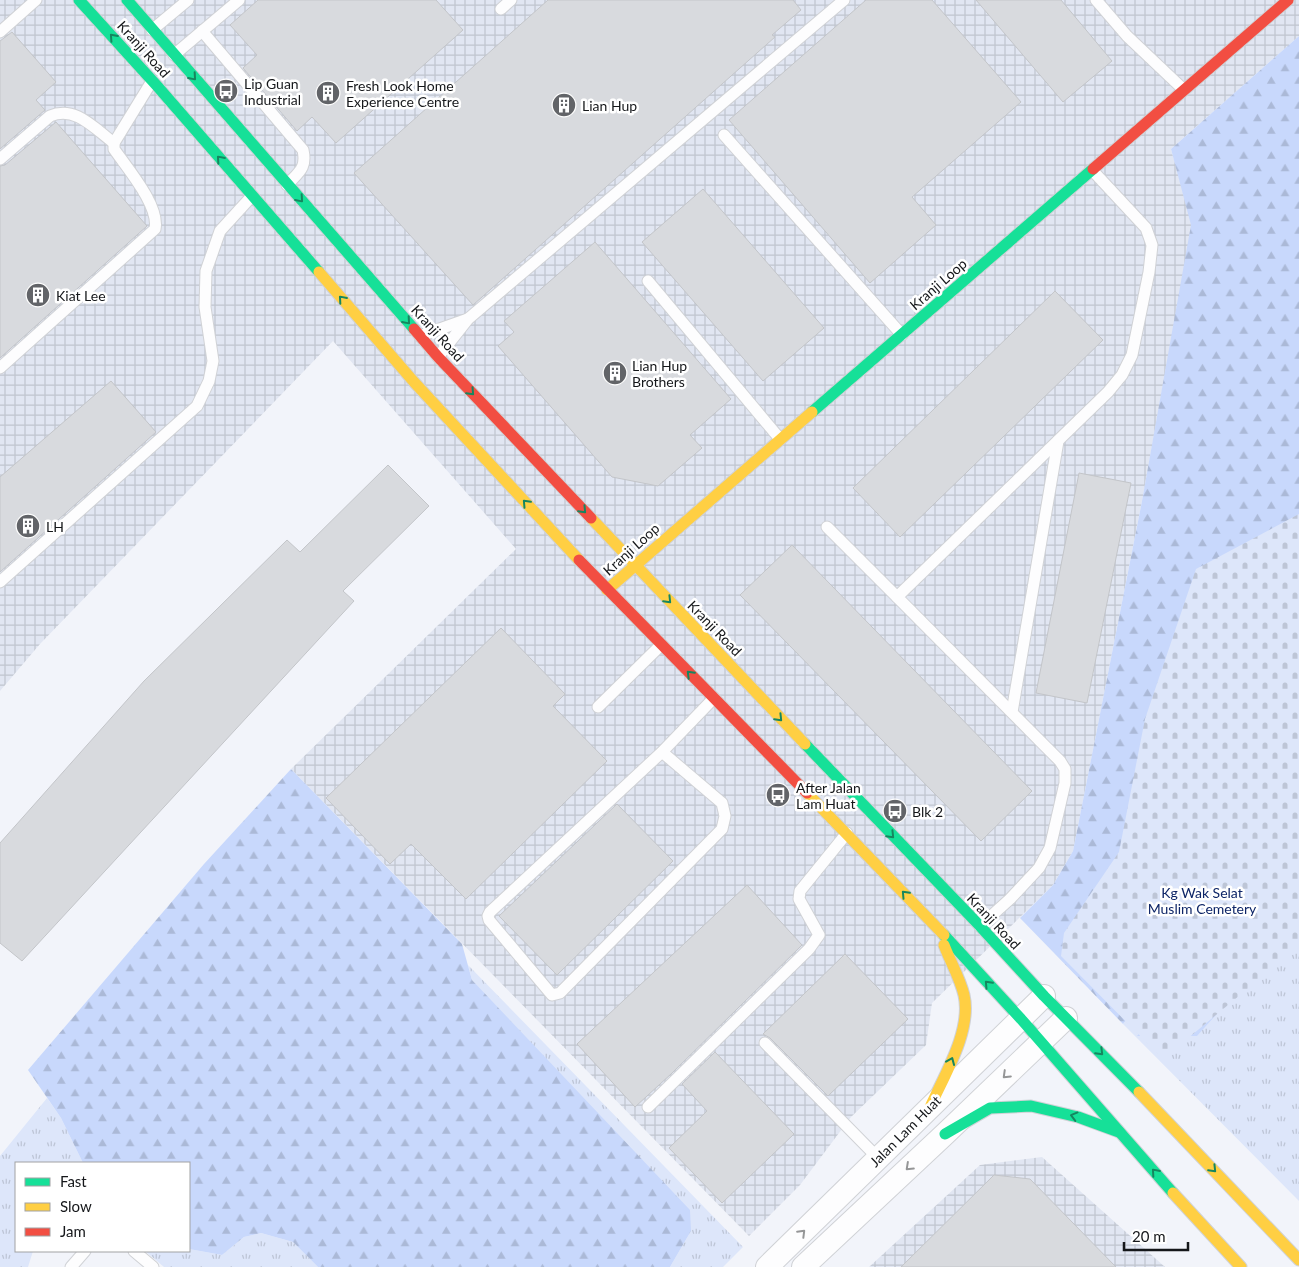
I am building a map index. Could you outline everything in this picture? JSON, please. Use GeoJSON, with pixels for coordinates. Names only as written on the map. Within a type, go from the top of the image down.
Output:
{"type":"FeatureCollection","features":[{"type":"Feature","properties":{"kind":"main road","name":"Kranji Road"},"geometry":{"type":"LineString","coordinates":[[79,0],[414,382],[606,590],[847,833],[938,930],[1021,1019],[1187,1209],[1241,1267]]}},
{"type":"Feature","properties":{"kind":"main road","name":"Kranji Road"},"geometry":{"type":"LineString","coordinates":[[127,0],[438,357],[912,857],[980,926],[1044,996],[1162,1114],[1297,1257]]}},
{"type":"Feature","properties":{"kind":"main road","name":"Kranji Loop"},"geometry":{"type":"LineString","coordinates":[[606,590],[1288,0]]}},
{"type":"Feature","properties":{"kind":"main road"},"geometry":{"type":"LineString","coordinates":[[931,1105],[953,1057],[966,1014],[965,996],[938,930]]}},
{"type":"Feature","properties":{"kind":"main road"},"geometry":{"type":"LineString","coordinates":[[945,1134],[990,1108],[1031,1106],[1078,1117],[1120,1132]]}},
{"type":"Feature","properties":{"kind":"main road"},"geometry":{"type":"LineString","coordinates":[[1285,1267],[1297,1257]]}},
{"type":"Feature","properties":{"kind":"street","name":"Jalan Lam Huat"},"geometry":{"type":"LineString","coordinates":[[767,1267],[1044,996]]}},
{"type":"Feature","properties":{"kind":"street","name":"Jalan Lam Huat"},"geometry":{"type":"LineString","coordinates":[[803,1267],[1066,1018]]}},
{"type":"Feature","properties":{"kind":"lane"},"geometry":{"type":"LineString","coordinates":[[0,32],[36,0]]}},
{"type":"Feature","properties":{"kind":"lane"},"geometry":{"type":"LineString","coordinates":[[152,30],[188,0]]}},
{"type":"Feature","properties":{"kind":"lane"},"geometry":{"type":"LineString","coordinates":[[174,55],[239,0]]}},
{"type":"Feature","properties":{"kind":"lane"},"geometry":{"type":"LineString","coordinates":[[501,9],[511,0]]}},
{"type":"Feature","properties":{"kind":"lane"},"geometry":{"type":"LineString","coordinates":[[438,357],[468,319],[844,0]]}},
{"type":"Feature","properties":{"kind":"lane"},"geometry":{"type":"LineString","coordinates":[[1096,0],[1127,36],[1184,90]]}},
{"type":"Feature","properties":{"kind":"lane"},"geometry":{"type":"LineString","coordinates":[[202,31],[303,150],[304,167],[287,185]]}},
{"type":"Feature","properties":{"kind":"lane"},"geometry":{"type":"LineString","coordinates":[[0,368],[155,229],[157,222],[144,190],[114,149],[114,143],[152,81]]}},
{"type":"Feature","properties":{"kind":"lane"},"geometry":{"type":"LineString","coordinates":[[0,159],[50,116],[59,112],[68,112],[76,115],[114,143]]}},
{"type":"Feature","properties":{"kind":"lane"},"geometry":{"type":"LineString","coordinates":[[724,135],[902,335]]}},
{"type":"Feature","properties":{"kind":"lane"},"geometry":{"type":"LineString","coordinates":[[897,598],[1108,392],[1122,375],[1132,355],[1152,245],[1146,228],[1092,170]]}},
{"type":"Feature","properties":{"kind":"lane"},"geometry":{"type":"LineString","coordinates":[[0,582],[197,406],[209,381],[213,361],[205,307],[206,271],[220,231],[252,196]]}},
{"type":"Feature","properties":{"kind":"lane"},"geometry":{"type":"LineString","coordinates":[[648,282],[780,439]]}},
{"type":"Feature","properties":{"kind":"lane"},"geometry":{"type":"LineString","coordinates":[[420,336],[468,319]]}},
{"type":"Feature","properties":{"kind":"lane"},"geometry":{"type":"LineString","coordinates":[[1012,712],[1058,441]]}},
{"type":"Feature","properties":{"kind":"lane"},"geometry":{"type":"LineString","coordinates":[[827,527],[1012,712],[1060,761],[1065,769],[1065,783],[1050,848],[1039,868],[1010,899],[980,926]]}},
{"type":"Feature","properties":{"kind":"lane"},"geometry":{"type":"LineString","coordinates":[[598,706],[661,645]]}},
{"type":"Feature","properties":{"kind":"lane"},"geometry":{"type":"LineString","coordinates":[[662,752],[722,803],[725,816],[722,829],[560,993],[552,995],[488,920],[490,912],[662,752],[714,698]]}},
{"type":"Feature","properties":{"kind":"lane"},"geometry":{"type":"LineString","coordinates":[[648,1107],[809,949],[819,935],[799,899],[800,891],[847,833]]}},
{"type":"Feature","properties":{"kind":"lane"},"geometry":{"type":"LineString","coordinates":[[765,1043],[878,1158]]}},
{"type":"Feature","properties":{"kind":"lane"},"geometry":{"type":"LineString","coordinates":[[71,1267],[84,1252]]}},
{"type":"Feature","properties":{"kind":"lane"},"geometry":{"type":"LineString","coordinates":[[135,1252],[153,1267]]}},
{"type":"Feature","properties":{"kind":"shaded area"},"geometry":{"type":"Polygon","coordinates":[[[0,0],[1299,0],[1299,36],[1171,149],[1192,225],[1142,501],[1073,851],[1053,885],[932,1003],[926,1045],[851,1117],[800,1185],[749,1236],[291,769],[516,549],[333,341],[40,644],[0,691],[0,0]]]}},
{"type":"Feature","properties":{"kind":"shaded area"},"geometry":{"type":"Polygon","coordinates":[[[1042,1157],[1165,1267],[869,1267],[980,1165],[1042,1157]]]}},
{"type":"Feature","properties":{"kind":"green space"},"geometry":{"type":"Polygon","coordinates":[[[1299,36],[1299,945],[1232,997],[1197,1036],[1137,1036],[1175,993],[1164,976],[1123,1024],[1020,918],[1053,885],[1073,851],[1142,501],[1191,225],[1171,149],[1299,36]]]}},
{"type":"Feature","properties":{"kind":"green space","name":"Kg Wak Selat Muslim Cemetery"},"geometry":{"type":"Polygon","coordinates":[[[1299,514],[1299,946],[1163,1059],[1061,956],[1064,933],[1119,852],[1145,719],[1196,569],[1299,514]]]}},
{"type":"Feature","properties":{"kind":"green space"},"geometry":{"type":"Polygon","coordinates":[[[291,769],[462,944],[472,980],[690,1210],[691,1231],[670,1267],[318,1267],[293,1242],[261,1233],[244,1237],[222,1255],[190,1249],[190,1162],[83,1162],[61,1118],[28,1070],[204,864],[291,769]]]}},
{"type":"Feature","properties":{"kind":"green space"},"geometry":{"type":"Polygon","coordinates":[[[1299,945],[1299,1201],[1123,1024],[1164,976],[1232,997],[1299,945]]]}},
{"type":"Feature","properties":{"kind":"green space"},"geometry":{"type":"Polygon","coordinates":[[[468,965],[743,1247],[723,1267],[670,1267],[691,1231],[472,980],[468,965]]]}},
{"type":"Feature","properties":{"kind":"green space"},"geometry":{"type":"Polygon","coordinates":[[[47,1098],[61,1118],[83,1162],[15,1162],[15,1252],[33,1252],[28,1267],[0,1267],[0,1156],[47,1098]]]}},
{"type":"Feature","properties":{"kind":"green space"},"geometry":{"type":"Polygon","coordinates":[[[261,1233],[293,1242],[318,1267],[164,1267],[146,1252],[190,1252],[190,1249],[222,1255],[244,1237],[261,1233]]]}},
{"type":"Feature","properties":{"kind":"building","name":"Fresh Look Home Experience Centre"},"geometry":{"type":"Polygon","coordinates":[[[258,0],[436,0],[463,30],[336,143],[312,117],[297,131],[243,68],[257,55],[230,25],[258,0]]]}},
{"type":"Feature","properties":{"kind":"building","name":"Lian Hup"},"geometry":{"type":"Polygon","coordinates":[[[548,0],[793,0],[801,10],[772,35],[775,37],[473,305],[354,173],[548,0]]]}},
{"type":"Feature","properties":{"kind":"building"},"geometry":{"type":"Polygon","coordinates":[[[866,0],[932,0],[1021,102],[912,197],[936,225],[870,283],[729,120],[866,0]]]}},
{"type":"Feature","properties":{"kind":"building"},"geometry":{"type":"Polygon","coordinates":[[[976,0],[1061,0],[1112,61],[1063,102],[976,0]]]}},
{"type":"Feature","properties":{"kind":"building"},"geometry":{"type":"Polygon","coordinates":[[[12,32],[56,82],[36,100],[45,110],[0,149],[0,41],[12,32]]]}},
{"type":"Feature","properties":{"kind":"building","name":"Kiat Lee"},"geometry":{"type":"Polygon","coordinates":[[[56,122],[147,226],[0,358],[0,166],[5,165],[56,122]]]}},
{"type":"Feature","properties":{"kind":"building"},"geometry":{"type":"Polygon","coordinates":[[[703,189],[824,328],[763,381],[642,242],[703,189]]]}},
{"type":"Feature","properties":{"kind":"building","name":"Lian Hup Brothers"},"geometry":{"type":"Polygon","coordinates":[[[595,242],[731,399],[690,435],[702,448],[658,486],[612,477],[498,346],[514,332],[504,321],[595,242]]]}},
{"type":"Feature","properties":{"kind":"building"},"geometry":{"type":"Polygon","coordinates":[[[1055,291],[1103,340],[900,537],[853,488],[1055,291]]]}},
{"type":"Feature","properties":{"kind":"building","name":"LH"},"geometry":{"type":"Polygon","coordinates":[[[111,381],[156,432],[0,572],[0,477],[111,381]]]}},
{"type":"Feature","properties":{"kind":"building"},"geometry":{"type":"Polygon","coordinates":[[[388,465],[429,506],[343,591],[354,601],[22,961],[0,943],[0,843],[144,681],[287,540],[300,552],[388,465]]]}},
{"type":"Feature","properties":{"kind":"building"},"geometry":{"type":"Polygon","coordinates":[[[1079,473],[1131,483],[1087,703],[1036,693],[1079,473]]]}},
{"type":"Feature","properties":{"kind":"building"},"geometry":{"type":"Polygon","coordinates":[[[792,545],[1032,791],[981,841],[740,595],[792,545]]]}},
{"type":"Feature","properties":{"kind":"building"},"geometry":{"type":"Polygon","coordinates":[[[501,628],[565,694],[553,706],[607,761],[466,899],[411,844],[390,864],[326,798],[501,628]]]}},
{"type":"Feature","properties":{"kind":"building"},"geometry":{"type":"Polygon","coordinates":[[[617,804],[673,861],[557,975],[499,916],[617,804]]]}},
{"type":"Feature","properties":{"kind":"building"},"geometry":{"type":"Polygon","coordinates":[[[747,885],[802,945],[635,1107],[577,1044],[747,885]]]}},
{"type":"Feature","properties":{"kind":"building"},"geometry":{"type":"Polygon","coordinates":[[[845,954],[908,1019],[828,1096],[770,1038],[763,1034],[845,954]]]}},
{"type":"Feature","properties":{"kind":"building"},"geometry":{"type":"Polygon","coordinates":[[[715,1052],[794,1134],[722,1203],[669,1148],[707,1111],[682,1084],[715,1052]]]}},
{"type":"Feature","properties":{"kind":"building"},"geometry":{"type":"Polygon","coordinates":[[[994,1175],[1030,1179],[1116,1267],[901,1267],[994,1175]]]}},
{"type":"Feature","properties":{"kind":"traffic: fast"},"geometry":{"type":"LineString","coordinates":[[79,0],[158,87],[319,272]]}},
{"type":"Feature","properties":{"kind":"traffic: fast"},"geometry":{"type":"LineString","coordinates":[[127,0],[414,329]]}},
{"type":"Feature","properties":{"kind":"traffic: fast"},"geometry":{"type":"LineString","coordinates":[[812,412],[1093,169]]}},
{"type":"Feature","properties":{"kind":"traffic: fast"},"geometry":{"type":"LineString","coordinates":[[805,744],[980,926],[1044,996],[1139,1092]]}},
{"type":"Feature","properties":{"kind":"traffic: fast"},"geometry":{"type":"LineString","coordinates":[[944,935],[1021,1019],[1173,1193]]}},
{"type":"Feature","properties":{"kind":"traffic: fast"},"geometry":{"type":"LineString","coordinates":[[945,1134],[990,1108],[1031,1106],[1078,1117],[1119,1132]]}},
{"type":"Feature","properties":{"kind":"traffic: slow"},"geometry":{"type":"LineString","coordinates":[[319,272],[414,382],[579,560]]}},
{"type":"Feature","properties":{"kind":"traffic: slow"},"geometry":{"type":"LineString","coordinates":[[607,590],[812,412]]}},
{"type":"Feature","properties":{"kind":"traffic: slow"},"geometry":{"type":"LineString","coordinates":[[591,518],[805,744]]}},
{"type":"Feature","properties":{"kind":"traffic: slow"},"geometry":{"type":"LineString","coordinates":[[807,793],[944,935]]}},
{"type":"Feature","properties":{"kind":"traffic: slow"},"geometry":{"type":"LineString","coordinates":[[931,1105],[956,1052],[964,1023],[964,995],[944,945]]}},
{"type":"Feature","properties":{"kind":"traffic: slow"},"geometry":{"type":"LineString","coordinates":[[1139,1092],[1299,1260]]}},
{"type":"Feature","properties":{"kind":"traffic: slow"},"geometry":{"type":"LineString","coordinates":[[1173,1193],[1241,1267]]}},
{"type":"Feature","properties":{"kind":"traffic: jam"},"geometry":{"type":"LineString","coordinates":[[1093,169],[1288,0]]}},
{"type":"Feature","properties":{"kind":"traffic: jam"},"geometry":{"type":"LineString","coordinates":[[414,329],[438,357],[591,518]]}},
{"type":"Feature","properties":{"kind":"traffic: jam"},"geometry":{"type":"LineString","coordinates":[[579,560],[807,793]]}},
{"type":"Feature","properties":{"kind":"place","name":"Lip Guan Industrial"},"geometry":{"type":"Point","coordinates":[226,91]}},
{"type":"Feature","properties":{"kind":"place","name":"Fresh Look Home Experience Centre"},"geometry":{"type":"Point","coordinates":[328,93]}},
{"type":"Feature","properties":{"kind":"place","name":"Lian Hup"},"geometry":{"type":"Point","coordinates":[564,105]}},
{"type":"Feature","properties":{"kind":"place","name":"Kiat Lee"},"geometry":{"type":"Point","coordinates":[38,295]}},
{"type":"Feature","properties":{"kind":"place","name":"Lian Hup Brothers"},"geometry":{"type":"Point","coordinates":[615,373]}},
{"type":"Feature","properties":{"kind":"place","name":"LH"},"geometry":{"type":"Point","coordinates":[28,526]}},
{"type":"Feature","properties":{"kind":"place","name":"After Jalan Lam Huat"},"geometry":{"type":"Point","coordinates":[778,795]}},
{"type":"Feature","properties":{"kind":"place","name":"Blk 2"},"geometry":{"type":"Point","coordinates":[895,811]}}]}
